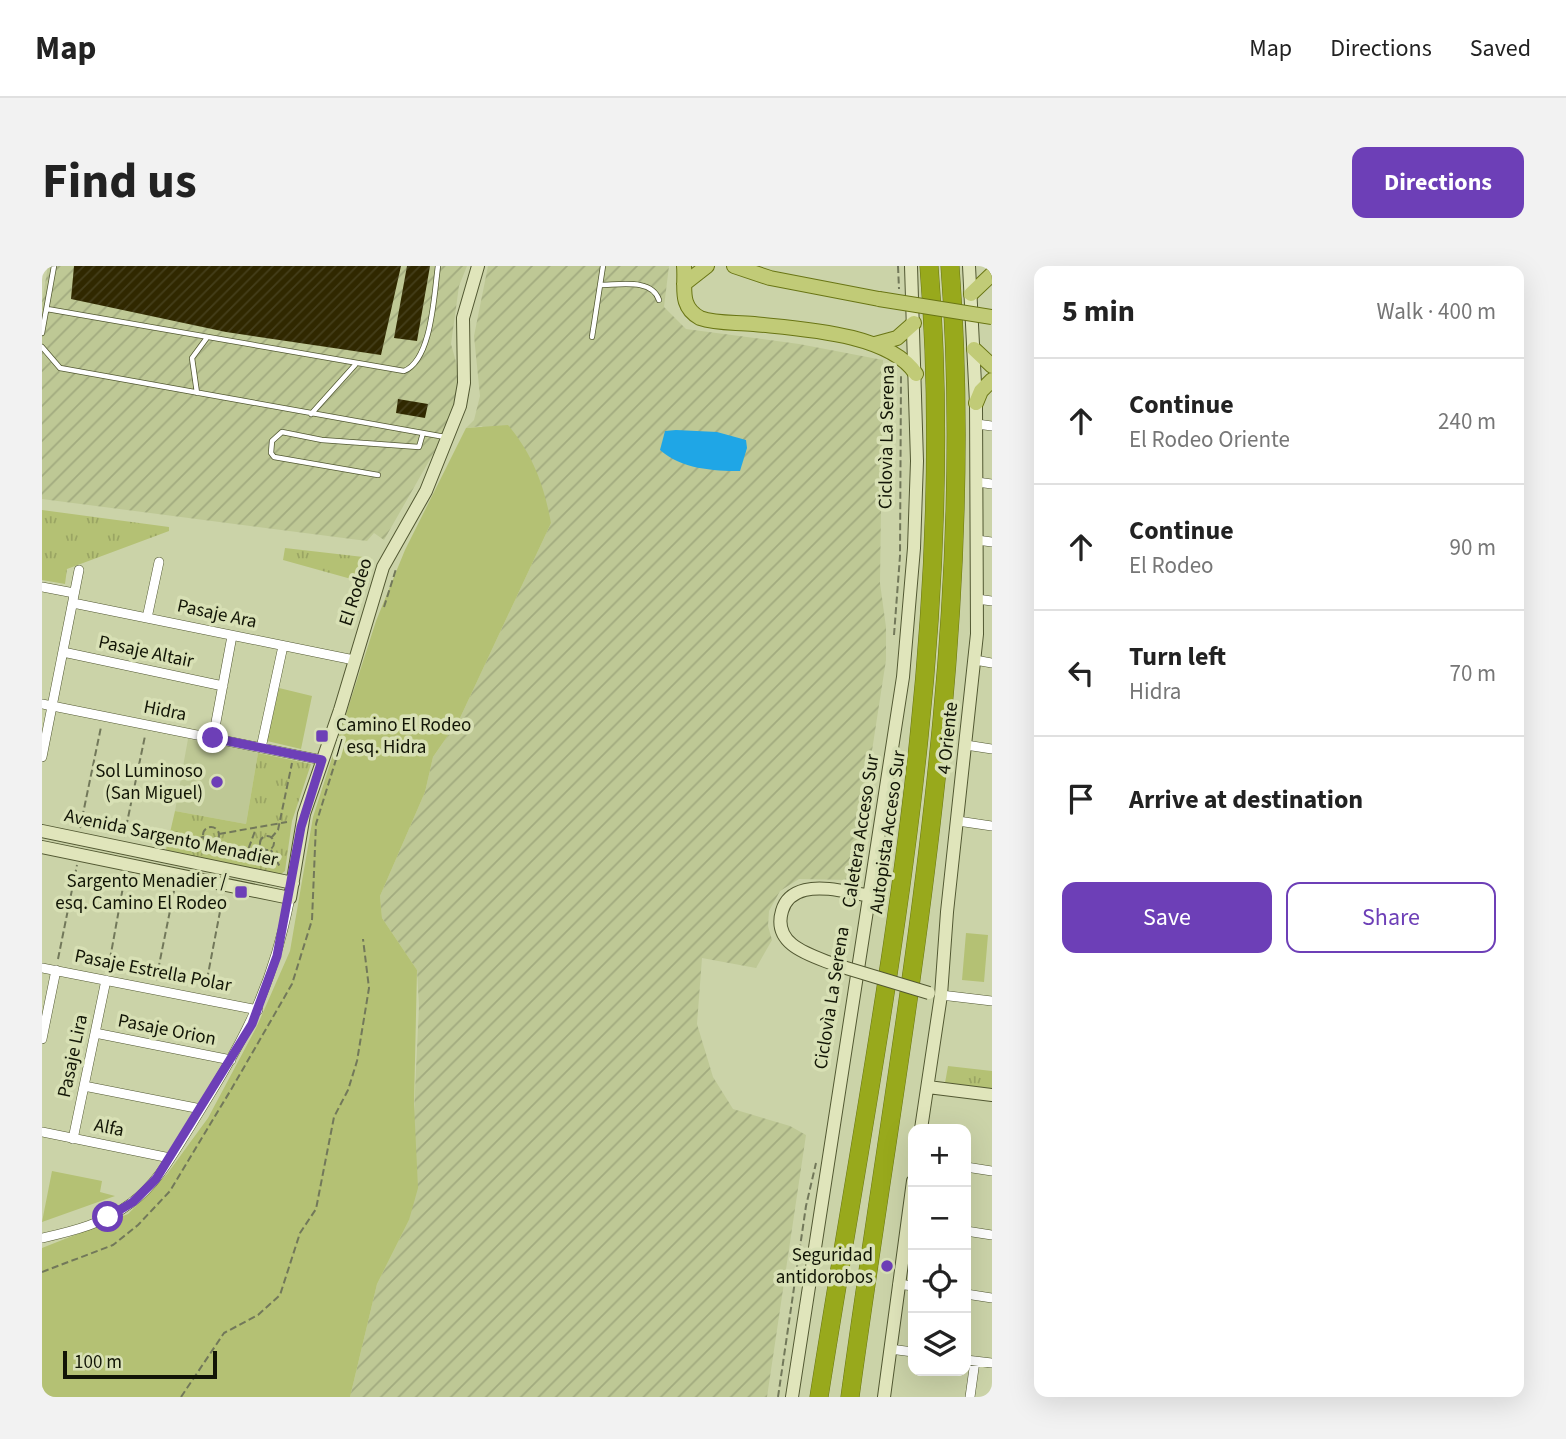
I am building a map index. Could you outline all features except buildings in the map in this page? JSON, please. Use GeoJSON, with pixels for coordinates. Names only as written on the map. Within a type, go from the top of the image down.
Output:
{"type":"FeatureCollection","features":[{"type":"Feature","properties":{"kind":"highway","name":"Autopista Acceso Sur"},"geometry":{"type":"LineString","coordinates":[[819,1397],[893,944],[921,739],[935,509],[935,353],[929,266]]}},
{"type":"Feature","properties":{"kind":"highway","name":"Autopista Acceso Sur"},"geometry":{"type":"LineString","coordinates":[[850,1397],[927,859],[947,675],[957,472],[955,343],[950,266]]}},
{"type":"Feature","properties":{"kind":"main road","name":"El Rodeo"},"geometry":{"type":"LineString","coordinates":[[290,898],[301,827],[386,559],[420,503],[460,406],[464,383],[463,318],[478,266]]}},
{"type":"Feature","properties":{"kind":"main road"},"geometry":{"type":"LineString","coordinates":[[684,266],[683,294],[688,308],[706,320],[789,328],[875,344],[902,358],[916,374]]}},
{"type":"Feature","properties":{"kind":"main road"},"geometry":{"type":"LineString","coordinates":[[684,284],[707,266]]}},
{"type":"Feature","properties":{"kind":"main road"},"geometry":{"type":"LineString","coordinates":[[734,266],[779,280],[992,317]]}},
{"type":"Feature","properties":{"kind":"main road","name":"Caletera Acceso Sur"},"geometry":{"type":"LineString","coordinates":[[792,1397],[891,772],[907,633],[916,504],[916,374],[911,266]]}},
{"type":"Feature","properties":{"kind":"main road"},"geometry":{"type":"LineString","coordinates":[[969,266],[974,349],[992,366]]}},
{"type":"Feature","properties":{"kind":"main road"},"geometry":{"type":"LineString","coordinates":[[971,294],[992,274]]}},
{"type":"Feature","properties":{"kind":"main road"},"geometry":{"type":"LineString","coordinates":[[875,344],[897,338],[914,323]]}},
{"type":"Feature","properties":{"kind":"main road","name":"4 Oriente"},"geometry":{"type":"LineString","coordinates":[[922,1124],[975,660],[978,599],[974,349]]}},
{"type":"Feature","properties":{"kind":"main road"},"geometry":{"type":"LineString","coordinates":[[976,403],[981,391],[992,380]]}},
{"type":"Feature","properties":{"kind":"main road","name":"Avenida Sargento Menadier"},"geometry":{"type":"LineString","coordinates":[[42,831],[293,883]]}},
{"type":"Feature","properties":{"kind":"main road","name":"Avenida Sargento Menadier"},"geometry":{"type":"LineString","coordinates":[[42,847],[290,898]]}},
{"type":"Feature","properties":{"kind":"main road"},"geometry":{"type":"LineString","coordinates":[[870,896],[815,888],[794,894],[784,906],[780,925],[789,942],[833,964],[935,994]]}},
{"type":"Feature","properties":{"kind":"main road"},"geometry":{"type":"LineString","coordinates":[[928,1087],[992,1096]]}},
{"type":"Feature","properties":{"kind":"main road"},"geometry":{"type":"LineString","coordinates":[[884,1397],[898,1284],[908,1233]]}},
{"type":"Feature","properties":{"kind":"street"},"geometry":{"type":"LineString","coordinates":[[977,424],[992,426]]}},
{"type":"Feature","properties":{"kind":"street"},"geometry":{"type":"LineString","coordinates":[[977,482],[992,484]]}},
{"type":"Feature","properties":{"kind":"street"},"geometry":{"type":"LineString","coordinates":[[977,540],[992,542]]}},
{"type":"Feature","properties":{"kind":"street"},"geometry":{"type":"LineString","coordinates":[[147,618],[159,562]]}},
{"type":"Feature","properties":{"kind":"street"},"geometry":{"type":"LineString","coordinates":[[42,757],[79,570]]}},
{"type":"Feature","properties":{"kind":"street","name":"Pasaje Ara"},"geometry":{"type":"LineString","coordinates":[[42,587],[147,618],[354,660]]}},
{"type":"Feature","properties":{"kind":"street"},"geometry":{"type":"LineString","coordinates":[[978,599],[992,601]]}},
{"type":"Feature","properties":{"kind":"street"},"geometry":{"type":"LineString","coordinates":[[213,738],[232,635]]}},
{"type":"Feature","properties":{"kind":"street"},"geometry":{"type":"LineString","coordinates":[[261,748],[283,646]]}},
{"type":"Feature","properties":{"kind":"street","name":"Pasaje Altair"},"geometry":{"type":"LineString","coordinates":[[63,652],[223,686]]}},
{"type":"Feature","properties":{"kind":"street"},"geometry":{"type":"LineString","coordinates":[[975,660],[992,663]]}},
{"type":"Feature","properties":{"kind":"street","name":"Hidra"},"geometry":{"type":"LineString","coordinates":[[42,704],[322,760]]}},
{"type":"Feature","properties":{"kind":"street"},"geometry":{"type":"LineString","coordinates":[[966,745],[992,749]]}},
{"type":"Feature","properties":{"kind":"street"},"geometry":{"type":"LineString","coordinates":[[958,821],[992,826]]}},
{"type":"Feature","properties":{"kind":"street"},"geometry":{"type":"LineString","coordinates":[[42,1238],[83,1228],[127,1206],[149,1187],[201,1109],[258,1010],[277,956],[290,898]]}},
{"type":"Feature","properties":{"kind":"street","name":"Pasaje Estrella Polar"},"geometry":{"type":"LineString","coordinates":[[42,968],[258,1010]]}},
{"type":"Feature","properties":{"kind":"street"},"geometry":{"type":"LineString","coordinates":[[42,1039],[56,970]]}},
{"type":"Feature","properties":{"kind":"street","name":"Pasaje Lira"},"geometry":{"type":"LineString","coordinates":[[74,1139],[106,980]]}},
{"type":"Feature","properties":{"kind":"street"},"geometry":{"type":"LineString","coordinates":[[935,994],[992,1001]]}},
{"type":"Feature","properties":{"kind":"street","name":"Pasaje Orion"},"geometry":{"type":"LineString","coordinates":[[95,1033],[231,1060]]}},
{"type":"Feature","properties":{"kind":"street"},"geometry":{"type":"LineString","coordinates":[[84,1086],[201,1109]]}},
{"type":"Feature","properties":{"kind":"street","name":"Alfa"},"geometry":{"type":"LineString","coordinates":[[42,1132],[170,1158]]}},
{"type":"Feature","properties":{"kind":"street"},"geometry":{"type":"LineString","coordinates":[[971,1168],[992,1171]]}},
{"type":"Feature","properties":{"kind":"street"},"geometry":{"type":"LineString","coordinates":[[971,1232],[992,1235]]}},
{"type":"Feature","properties":{"kind":"street"},"geometry":{"type":"LineString","coordinates":[[898,1284],[908,1285]]}},
{"type":"Feature","properties":{"kind":"street"},"geometry":{"type":"LineString","coordinates":[[971,1295],[992,1298]]}},
{"type":"Feature","properties":{"kind":"street"},"geometry":{"type":"LineString","coordinates":[[890,1349],[908,1351]]}},
{"type":"Feature","properties":{"kind":"street"},"geometry":{"type":"LineString","coordinates":[[971,1360],[992,1363]]}},
{"type":"Feature","properties":{"kind":"street"},"geometry":{"type":"LineString","coordinates":[[970,1376],[970,1397]]}},
{"type":"Feature","properties":{"kind":"lane"},"geometry":{"type":"LineString","coordinates":[[42,333],[54,266]]}},
{"type":"Feature","properties":{"kind":"lane"},"geometry":{"type":"LineString","coordinates":[[47,309],[404,371],[419,361],[424,351],[438,266]]}},
{"type":"Feature","properties":{"kind":"lane"},"geometry":{"type":"LineString","coordinates":[[592,337],[603,266]]}},
{"type":"Feature","properties":{"kind":"lane"},"geometry":{"type":"LineString","coordinates":[[600,285],[643,285],[651,288],[659,300]]}},
{"type":"Feature","properties":{"kind":"lane"},"geometry":{"type":"LineString","coordinates":[[197,393],[192,358],[207,338]]}},
{"type":"Feature","properties":{"kind":"lane"},"geometry":{"type":"LineString","coordinates":[[42,347],[50,360],[60,368],[449,438]]}},
{"type":"Feature","properties":{"kind":"lane"},"geometry":{"type":"LineString","coordinates":[[311,414],[356,364]]}},
{"type":"Feature","properties":{"kind":"lane"},"geometry":{"type":"LineString","coordinates":[[378,475],[274,457],[271,453],[274,435],[282,432],[322,440],[419,447],[424,433]]}},
{"type":"Feature","properties":{"kind":"path"},"geometry":{"type":"LineString","coordinates":[[898,266],[899,290]]}},
{"type":"Feature","properties":{"kind":"path","name":"Ciclovìa La Serena"},"geometry":{"type":"LineString","coordinates":[[894,638],[900,556],[902,358]]}},
{"type":"Feature","properties":{"kind":"path"},"geometry":{"type":"LineString","coordinates":[[381,617],[397,565]]}},
{"type":"Feature","properties":{"kind":"path"},"geometry":{"type":"LineString","coordinates":[[80,829],[103,716]]}},
{"type":"Feature","properties":{"kind":"path"},"geometry":{"type":"LineString","coordinates":[[124,838],[148,725]]}},
{"type":"Feature","properties":{"kind":"path"},"geometry":{"type":"LineString","coordinates":[[42,1272],[113,1245],[138,1225],[170,1191],[292,984],[312,920],[316,824],[340,746]]}},
{"type":"Feature","properties":{"kind":"path"},"geometry":{"type":"LineString","coordinates":[[271,838],[279,824],[294,754]]}},
{"type":"Feature","properties":{"kind":"path"},"geometry":{"type":"LineString","coordinates":[[255,829],[252,843],[242,862],[242,855],[237,849],[217,841],[208,843],[203,834],[211,828],[219,834],[287,822]]}},
{"type":"Feature","properties":{"kind":"path"},"geometry":{"type":"LineString","coordinates":[[217,841],[219,834]]}},
{"type":"Feature","properties":{"kind":"path"},"geometry":{"type":"LineString","coordinates":[[252,843],[259,843],[265,836],[271,838],[274,843],[271,849]]}},
{"type":"Feature","properties":{"kind":"path"},"geometry":{"type":"LineString","coordinates":[[259,843],[264,850],[271,849]]}},
{"type":"Feature","properties":{"kind":"path"},"geometry":{"type":"LineString","coordinates":[[271,849],[281,870]]}},
{"type":"Feature","properties":{"kind":"path"},"geometry":{"type":"LineString","coordinates":[[56,970],[79,854]]}},
{"type":"Feature","properties":{"kind":"path"},"geometry":{"type":"LineString","coordinates":[[106,980],[127,864]]}},
{"type":"Feature","properties":{"kind":"path"},"geometry":{"type":"LineString","coordinates":[[154,989],[177,875]]}},
{"type":"Feature","properties":{"kind":"path"},"geometry":{"type":"LineString","coordinates":[[204,999],[225,885]]}},
{"type":"Feature","properties":{"kind":"path"},"geometry":{"type":"LineString","coordinates":[[181,1397],[224,1333],[258,1315],[280,1295],[300,1233],[316,1209],[334,1117],[348,1090],[363,1024],[369,988],[363,939]]}},
{"type":"Feature","properties":{"kind":"path"},"geometry":{"type":"LineString","coordinates":[[778,1397],[806,1206],[817,1160]]}},
{"type":"Feature","properties":{"kind":"shaded area"},"geometry":{"type":"Polygon","coordinates":[[[48,266],[467,266],[459,286],[451,344],[461,380],[449,426],[384,540],[374,533],[367,541],[42,499],[42,302],[48,266]]]}},
{"type":"Feature","properties":{"kind":"shaded area"},"geometry":{"type":"Polygon","coordinates":[[[488,266],[669,266],[664,307],[686,329],[799,344],[883,360],[880,583],[886,627],[886,660],[852,880],[799,879],[780,891],[769,911],[768,926],[772,940],[756,968],[702,958],[697,1024],[713,1077],[733,1109],[790,1126],[806,1135],[767,1397],[350,1397],[377,1284],[409,1220],[419,1006],[417,970],[382,918],[380,896],[425,792],[433,757],[460,718],[551,523],[482,426],[466,428],[474,420],[480,396],[474,336],[488,266]]]}},
{"type":"Feature","properties":{"kind":"shaded area","name":"Sol Luminoso (San Miguel)"},"geometry":{"type":"Polygon","coordinates":[[[188,739],[258,753],[246,824],[175,811],[188,739]]]}},
{"type":"Feature","properties":{"kind":"green space"},"geometry":{"type":"Polygon","coordinates":[[[508,425],[536,471],[551,523],[460,718],[433,757],[425,792],[380,896],[382,918],[417,970],[414,1104],[418,1188],[409,1220],[377,1284],[350,1397],[42,1397],[42,1248],[128,1214],[167,1174],[208,1118],[257,1026],[290,951],[313,817],[376,621],[405,550],[466,428],[508,425]]]}},
{"type":"Feature","properties":{"kind":"green space"},"geometry":{"type":"Polygon","coordinates":[[[42,510],[169,527],[169,531],[67,569],[65,584],[42,580],[42,510]]]}},
{"type":"Feature","properties":{"kind":"green space"},"geometry":{"type":"Polygon","coordinates":[[[285,548],[372,558],[362,582],[283,560],[285,548]]]}},
{"type":"Feature","properties":{"kind":"green space"},"geometry":{"type":"Polygon","coordinates":[[[279,688],[312,696],[301,749],[267,741],[279,688]]]}},
{"type":"Feature","properties":{"kind":"green space"},"geometry":{"type":"Polygon","coordinates":[[[258,753],[311,764],[292,821],[285,871],[280,875],[165,854],[175,811],[246,824],[258,753]]]}},
{"type":"Feature","properties":{"kind":"green space"},"geometry":{"type":"Polygon","coordinates":[[[966,933],[988,935],[984,982],[962,980],[966,933]]]}},
{"type":"Feature","properties":{"kind":"green space"},"geometry":{"type":"Polygon","coordinates":[[[948,1066],[992,1071],[992,1090],[945,1083],[948,1066]]]}},
{"type":"Feature","properties":{"kind":"green space"},"geometry":{"type":"Polygon","coordinates":[[[52,1171],[102,1181],[100,1192],[115,1196],[42,1222],[52,1171]]]}},
{"type":"Feature","properties":{"kind":"water"},"geometry":{"type":"Polygon","coordinates":[[[665,431],[717,432],[746,440],[747,448],[740,471],[698,468],[668,456],[660,450],[665,431]]]}},
{"type":"Feature","properties":{"kind":"place","name":"Camino El Rodeo / esq. Hidra"},"geometry":{"type":"Point","coordinates":[322,736]}},
{"type":"Feature","properties":{"kind":"place","name":"Sol Luminoso (San Miguel)"},"geometry":{"type":"Point","coordinates":[217,782]}},
{"type":"Feature","properties":{"kind":"place","name":"Sargento Menadier / esq. Camino El Rodeo"},"geometry":{"type":"Point","coordinates":[241,892]}},
{"type":"Feature","properties":{"kind":"place","name":"Seguridad antidorobos"},"geometry":{"type":"Point","coordinates":[887,1266]}},
{"type":"Feature","properties":{"kind":"route"},"geometry":{"type":"LineString","coordinates":[[108,1217],[133,1202],[156,1179],[252,1024],[277,956],[290,898],[301,827],[322,760],[213,738]]}}]}
